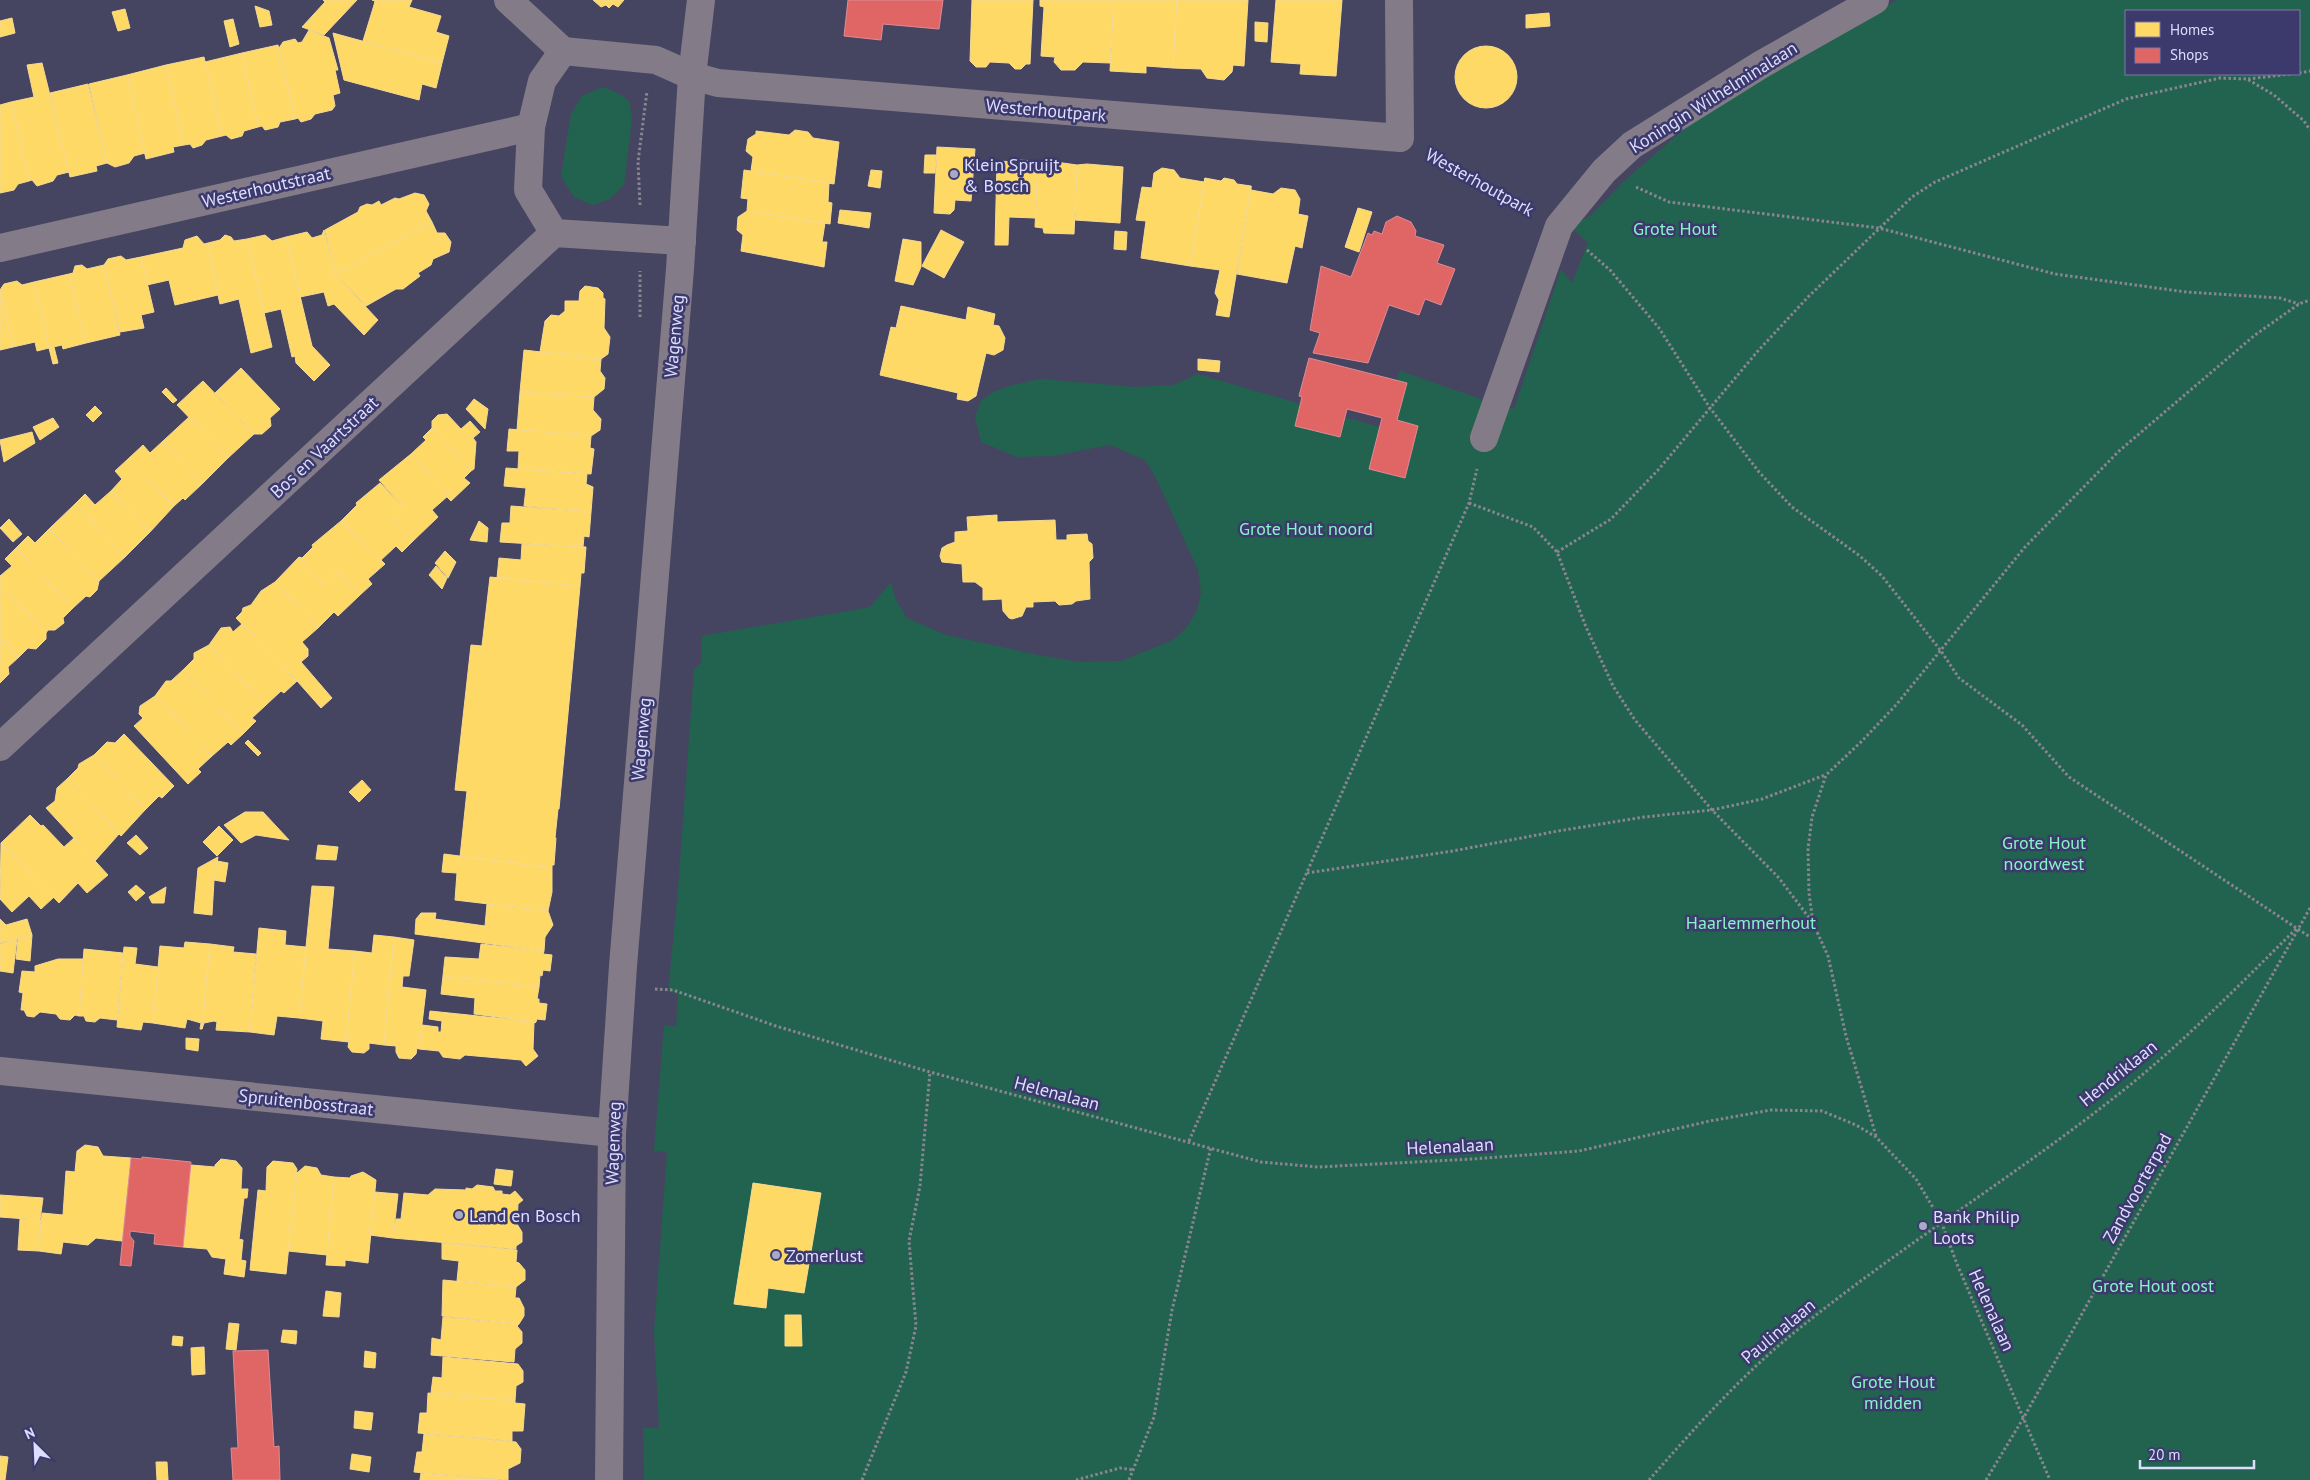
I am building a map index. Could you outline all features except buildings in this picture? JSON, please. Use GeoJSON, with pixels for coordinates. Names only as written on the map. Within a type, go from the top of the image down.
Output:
{"type":"FeatureCollection","features":[{"type":"Feature","properties":{"kind":"street"},"geometry":{"type":"LineString","coordinates":[[508,0],[563,52],[542,81],[531,127],[528,190],[554,233],[682,241]]}},
{"type":"Feature","properties":{"kind":"street","name":"Wagenweg"},"geometry":{"type":"LineString","coordinates":[[609,1480],[612,1132],[623,966],[682,241],[692,76],[701,0]]}},
{"type":"Feature","properties":{"kind":"street"},"geometry":{"type":"LineString","coordinates":[[1399,0],[1400,138]]}},
{"type":"Feature","properties":{"kind":"street","name":"Koningin Wilhelminalaan"},"geometry":{"type":"LineString","coordinates":[[1484,438],[1559,226],[1604,171],[1641,140],[1762,64],[1875,0]]}},
{"type":"Feature","properties":{"kind":"street","name":"Westerhoutpark"},"geometry":{"type":"LineString","coordinates":[[563,52],[656,60],[692,76],[733,84],[1400,138]]}},
{"type":"Feature","properties":{"kind":"street","name":"Westerhoutstraat"},"geometry":{"type":"LineString","coordinates":[[0,248],[531,127]]}},
{"type":"Feature","properties":{"kind":"street","name":"Bos en Vaartstraat"},"geometry":{"type":"LineString","coordinates":[[0,748],[554,233]]}},
{"type":"Feature","properties":{"kind":"street","name":"Spruitenbosstraat"},"geometry":{"type":"LineString","coordinates":[[0,1071],[612,1132]]}},
{"type":"Feature","properties":{"kind":"path"},"geometry":{"type":"LineString","coordinates":[[1557,552],[1611,520],[1636,495],[1757,352],[1802,304],[1912,197],[1935,182],[2126,99],[2220,78],[2247,79],[2281,75]]}},
{"type":"Feature","properties":{"kind":"path"},"geometry":{"type":"LineString","coordinates":[[2247,79],[2274,96],[2304,121],[2310,130]]}},
{"type":"Feature","properties":{"kind":"path","name":"Westerhoutpark"},"geometry":{"type":"LineString","coordinates":[[1400,138],[1559,226],[1610,270],[1659,328],[1710,408],[1765,479],[1792,507],[1860,556],[1882,576],[1941,651],[1959,678],[2022,724],[2069,777],[2310,937]]}},
{"type":"Feature","properties":{"kind":"path"},"geometry":{"type":"LineString","coordinates":[[1604,171],[1669,202],[1879,228],[2055,274],[2186,292],[2280,298],[2299,304]]}},
{"type":"Feature","properties":{"kind":"path"},"geometry":{"type":"LineString","coordinates":[[1307,873],[1453,851],[1625,820],[1712,810],[1762,798],[1826,775],[1896,705],[2025,547],[2119,451],[2255,335],[2299,304],[2310,300]]}},
{"type":"Feature","properties":{"kind":"path"},"geometry":{"type":"LineString","coordinates":[[1189,1141],[1469,504],[1484,438]]}},
{"type":"Feature","properties":{"kind":"path"},"geometry":{"type":"LineString","coordinates":[[1469,504],[1533,527],[1557,552],[1586,627],[1613,686],[1647,736],[1712,810],[1778,878],[1813,923],[1828,956],[1846,1036],[1876,1137]]}},
{"type":"Feature","properties":{"kind":"path"},"geometry":{"type":"LineString","coordinates":[[1813,923],[1808,849],[1812,817],[1826,775]]}},
{"type":"Feature","properties":{"kind":"path","name":"Zandvoorterpad"},"geometry":{"type":"LineString","coordinates":[[1986,1480],[2024,1416],[2297,928],[2310,908]]}},
{"type":"Feature","properties":{"kind":"path","name":"Hendriklaan"},"geometry":{"type":"LineString","coordinates":[[1942,1221],[2125,1089],[2212,1012],[2297,928]]}},
{"type":"Feature","properties":{"kind":"path","name":"Helenalaan"},"geometry":{"type":"LineString","coordinates":[[652,989],[673,990],[776,1026],[930,1072],[1262,1162],[1318,1167],[1579,1151],[1710,1121],[1771,1110],[1822,1112],[1856,1125],[1876,1137],[1916,1179],[1942,1221],[1957,1264],[2050,1480]]}},
{"type":"Feature","properties":{"kind":"path"},"geometry":{"type":"LineString","coordinates":[[862,1480],[906,1372],[916,1326],[909,1241],[920,1186],[930,1072]]}},
{"type":"Feature","properties":{"kind":"path"},"geometry":{"type":"LineString","coordinates":[[1129,1480],[1154,1417],[1172,1310],[1211,1147]]}},
{"type":"Feature","properties":{"kind":"path","name":"Paulinalaan"},"geometry":{"type":"LineString","coordinates":[[1649,1480],[1720,1400],[1789,1336],[1942,1221]]}},
{"type":"Feature","properties":{"kind":"path"},"geometry":{"type":"LineString","coordinates":[[1076,1480],[1120,1468],[1134,1470]]}},
{"type":"Feature","properties":{"kind":"green space","name":"Haarlemmerhout"},"geometry":{"type":"Polygon","coordinates":[[[1897,0],[2310,0],[2310,1480],[644,1480],[643,1428],[659,1428],[654,1331],[667,1152],[654,1151],[664,1025],[676,1027],[678,994],[668,991],[678,890],[694,670],[701,663],[702,636],[870,607],[891,582],[896,600],[907,618],[946,635],[1043,656],[1081,662],[1121,661],[1173,640],[1187,627],[1197,610],[1201,593],[1198,570],[1156,478],[1145,460],[1110,445],[1052,456],[1017,457],[981,442],[975,417],[981,401],[993,392],[1012,385],[1041,379],[1135,387],[1173,385],[1198,374],[1379,427],[1400,371],[1481,399],[1481,402],[1514,409],[1561,269],[1572,283],[1588,243],[1571,227],[1591,215],[1623,182],[1708,111],[1897,0]]]}},
{"type":"Feature","properties":{"kind":"green space"},"geometry":{"type":"Polygon","coordinates":[[[603,87],[618,93],[629,101],[632,118],[624,185],[610,199],[592,205],[574,197],[561,176],[571,114],[582,96],[603,87]]]}},
{"type":"Feature","properties":{"kind":"place","name":"Klein Spruijt & Bosch"},"geometry":{"type":"Point","coordinates":[954,174]}},
{"type":"Feature","properties":{"kind":"place","name":"Land en Bosch"},"geometry":{"type":"Point","coordinates":[459,1215]}},
{"type":"Feature","properties":{"kind":"place","name":"Bank Philip Loots"},"geometry":{"type":"Point","coordinates":[1923,1226]}},
{"type":"Feature","properties":{"kind":"place","name":"Zomerlust"},"geometry":{"type":"Point","coordinates":[776,1255]}},
{"type":"Feature","properties":{"kind":"park label","name":"Grote Hout"},"geometry":{"type":"Point","coordinates":[1675,228]}},
{"type":"Feature","properties":{"kind":"park label","name":"Grote Hout noord"},"geometry":{"type":"Point","coordinates":[1306,528]}},
{"type":"Feature","properties":{"kind":"park label","name":"Grote Hout noordwest"},"geometry":{"type":"Point","coordinates":[2044,852]}},
{"type":"Feature","properties":{"kind":"park label","name":"Grote Hout oost"},"geometry":{"type":"Point","coordinates":[2153,1285]}},
{"type":"Feature","properties":{"kind":"park label","name":"Grote Hout midden"},"geometry":{"type":"Point","coordinates":[1893,1391]}}]}
